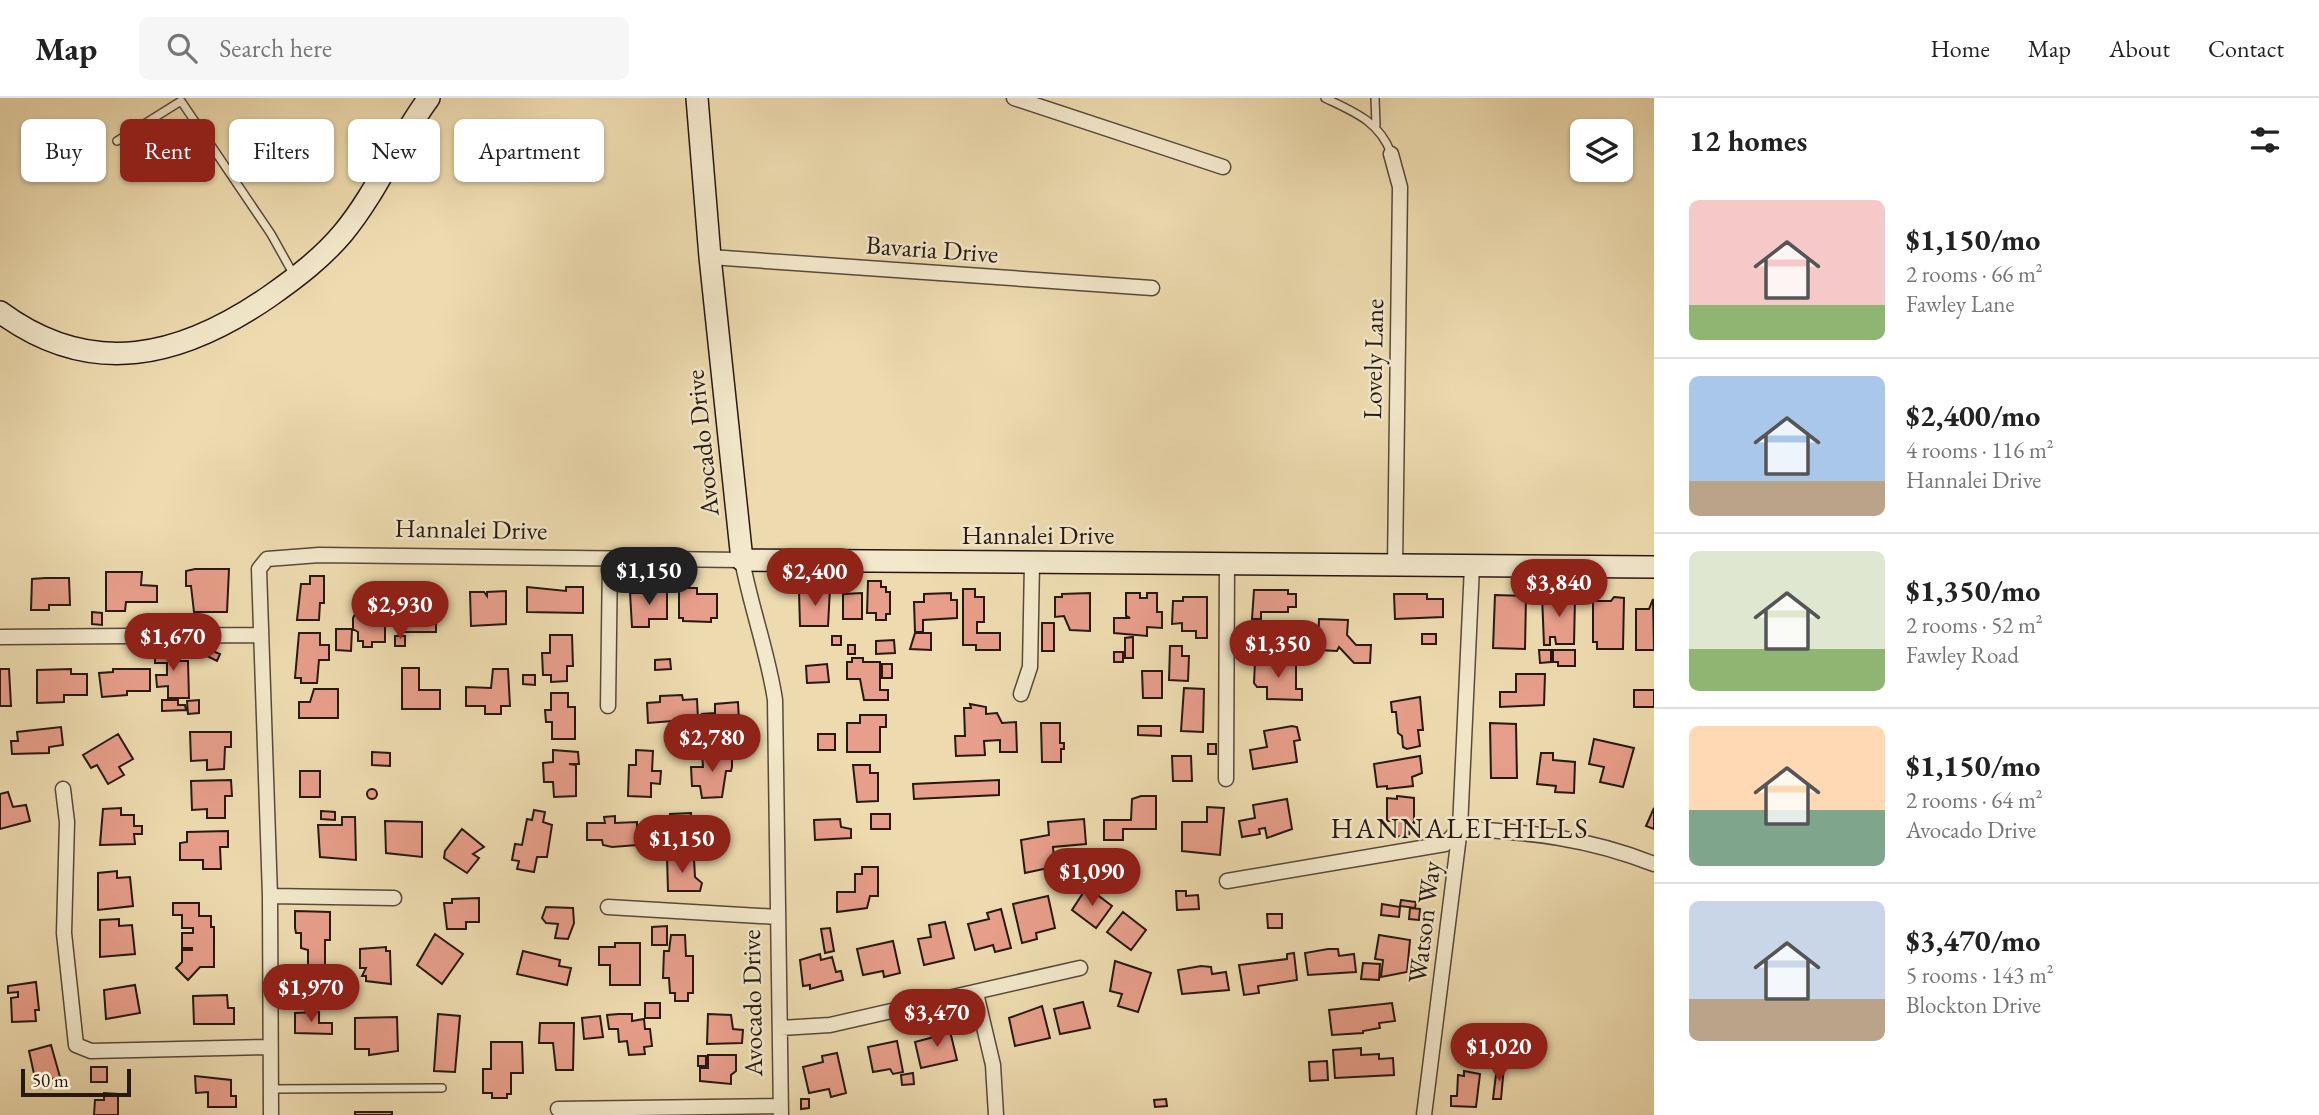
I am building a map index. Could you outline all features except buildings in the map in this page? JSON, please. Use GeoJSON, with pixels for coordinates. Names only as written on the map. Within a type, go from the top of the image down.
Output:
{"type":"FeatureCollection","features":[{"type":"Feature","properties":{"kind":"street"},"geometry":{"type":"LineString","coordinates":[[0,312],[31,333],[59,345],[96,354],[145,352],[198,337],[256,306],[330,248],[353,221],[429,98]]}},
{"type":"Feature","properties":{"kind":"street","name":"Avocado Drive"},"geometry":{"type":"LineString","coordinates":[[697,98],[710,257],[742,560],[752,610],[769,660],[775,700],[781,1110]]}},
{"type":"Feature","properties":{"kind":"street"},"geometry":{"type":"LineString","coordinates":[[1014,98],[1223,166]]}},
{"type":"Feature","properties":{"kind":"street","name":"Lovely Lane"},"geometry":{"type":"LineString","coordinates":[[1391,154],[1400,187],[1395,566]]}},
{"type":"Feature","properties":{"kind":"street","name":"Bavaria Drive"},"geometry":{"type":"LineString","coordinates":[[710,257],[1152,288]]}},
{"type":"Feature","properties":{"kind":"street","name":"Hannalei Drive"},"geometry":{"type":"LineString","coordinates":[[271,1115],[270,896],[259,569],[267,559],[282,556],[1654,567]]}},
{"type":"Feature","properties":{"kind":"street"},"geometry":{"type":"LineString","coordinates":[[608,706],[610,559]]}},
{"type":"Feature","properties":{"kind":"street"},"geometry":{"type":"LineString","coordinates":[[1021,694],[1030,667],[1032,563]]}},
{"type":"Feature","properties":{"kind":"street"},"geometry":{"type":"LineString","coordinates":[[1226,779],[1227,564]]}},
{"type":"Feature","properties":{"kind":"street","name":"Watson Way"},"geometry":{"type":"LineString","coordinates":[[1424,1115],[1460,828],[1472,566]]}},
{"type":"Feature","properties":{"kind":"street"},"geometry":{"type":"LineString","coordinates":[[0,638],[260,635]]}},
{"type":"Feature","properties":{"kind":"street"},"geometry":{"type":"LineString","coordinates":[[63,789],[67,822],[64,933],[76,1045],[92,1051],[269,1047]]}},
{"type":"Feature","properties":{"kind":"street"},"geometry":{"type":"LineString","coordinates":[[1227,880],[1446,844],[1460,828],[1541,834],[1593,842],[1654,864]]}},
{"type":"Feature","properties":{"kind":"street"},"geometry":{"type":"LineString","coordinates":[[270,896],[394,898]]}},
{"type":"Feature","properties":{"kind":"street"},"geometry":{"type":"LineString","coordinates":[[608,907],[778,917]]}},
{"type":"Feature","properties":{"kind":"street"},"geometry":{"type":"LineString","coordinates":[[781,1028],[830,1025],[1080,968]]}},
{"type":"Feature","properties":{"kind":"street"},"geometry":{"type":"LineString","coordinates":[[976,993],[993,1065],[996,1115]]}},
{"type":"Feature","properties":{"kind":"street"},"geometry":{"type":"LineString","coordinates":[[558,1109],[781,1110]]}},
{"type":"Feature","properties":{"kind":"lane"},"geometry":{"type":"LineString","coordinates":[[1325,98],[1376,127],[1385,138],[1391,154]]}},
{"type":"Feature","properties":{"kind":"lane"},"geometry":{"type":"LineString","coordinates":[[1375,98],[1376,127]]}},
{"type":"Feature","properties":{"kind":"lane"},"geometry":{"type":"LineString","coordinates":[[117,141],[181,101],[271,234],[295,277]]}},
{"type":"Feature","properties":{"kind":"lane"},"geometry":{"type":"LineString","coordinates":[[270,1089],[442,1088]]}},
{"type":"Feature","properties":{"kind":"district","name":"HANNALEI HILLS"},"geometry":{"type":"Point","coordinates":[1460,828]}}]}
